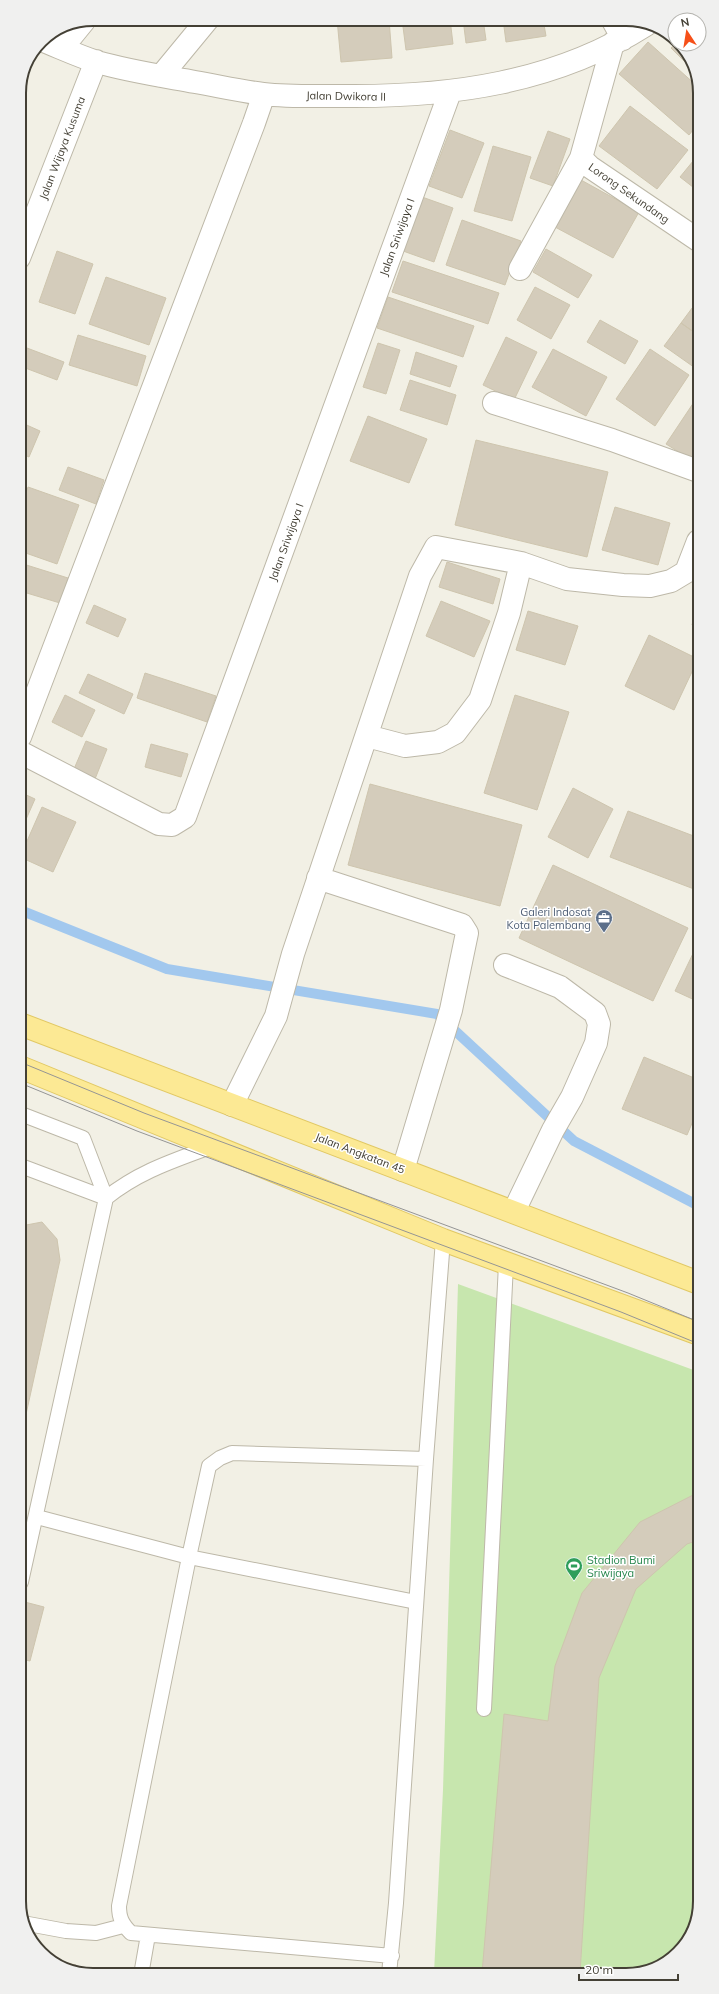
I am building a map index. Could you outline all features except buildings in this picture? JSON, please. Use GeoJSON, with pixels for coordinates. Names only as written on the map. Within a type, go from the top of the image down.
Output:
{"type":"FeatureCollection","features":[{"type":"Feature","properties":{"kind":"main road","name":"Jalan Angkatan 45"},"geometry":{"type":"LineString","coordinates":[[26,1026],[514,1211],[693,1281]]}},
{"type":"Feature","properties":{"kind":"main road"},"geometry":{"type":"LineString","coordinates":[[26,1069],[444,1240],[693,1332]]}},
{"type":"Feature","properties":{"kind":"street"},"geometry":{"type":"LineString","coordinates":[[161,76],[202,26]]}},
{"type":"Feature","properties":{"kind":"street"},"geometry":{"type":"LineString","coordinates":[[614,26],[618,41]]}},
{"type":"Feature","properties":{"kind":"street"},"geometry":{"type":"LineString","coordinates":[[62,48],[79,27]]}},
{"type":"Feature","properties":{"kind":"street","name":"Jalan Dwikora II"},"geometry":{"type":"LineString","coordinates":[[49,43],[96,61],[161,76],[264,94],[388,97],[450,92],[500,83],[535,74],[570,62],[618,41],[641,28]]}},
{"type":"Feature","properties":{"kind":"street","name":"Lorong Sekundang"},"geometry":{"type":"LineString","coordinates":[[618,41],[581,158],[590,167],[693,237]]}},
{"type":"Feature","properties":{"kind":"street","name":"Jalan Wijaya Kusuma"},"geometry":{"type":"LineString","coordinates":[[26,240],[96,61]]}},
{"type":"Feature","properties":{"kind":"street","name":"Jalan Sriwijaya I"},"geometry":{"type":"LineString","coordinates":[[26,755],[159,824],[172,825],[184,817],[450,92]]}},
{"type":"Feature","properties":{"kind":"street"},"geometry":{"type":"LineString","coordinates":[[26,721],[252,130],[264,94]]}},
{"type":"Feature","properties":{"kind":"street"},"geometry":{"type":"LineString","coordinates":[[520,269],[581,158]]}},
{"type":"Feature","properties":{"kind":"street"},"geometry":{"type":"LineString","coordinates":[[494,403],[612,440],[693,469]]}},
{"type":"Feature","properties":{"kind":"street"},"geometry":{"type":"LineString","coordinates":[[232,1105],[276,1016],[293,954],[420,576],[436,547],[521,564],[567,579],[623,585],[650,586],[671,581],[686,572],[693,554]]}},
{"type":"Feature","properties":{"kind":"street"},"geometry":{"type":"LineString","coordinates":[[367,736],[405,746],[438,742],[456,733],[480,700],[509,613],[521,564]]}},
{"type":"Feature","properties":{"kind":"street"},"geometry":{"type":"LineString","coordinates":[[318,878],[464,927],[467,937],[451,1010],[403,1170]]}},
{"type":"Feature","properties":{"kind":"street"},"geometry":{"type":"LineString","coordinates":[[505,965],[560,987],[595,1013],[599,1024],[596,1043],[572,1097],[553,1130],[514,1211]]}},
{"type":"Feature","properties":{"kind":"lane"},"geometry":{"type":"LineString","coordinates":[[26,1116],[83,1138],[106,1198],[26,1562]]}},
{"type":"Feature","properties":{"kind":"lane"},"geometry":{"type":"LineString","coordinates":[[106,1198],[124,1183],[142,1173],[213,1146]]}},
{"type":"Feature","properties":{"kind":"lane"},"geometry":{"type":"LineString","coordinates":[[26,1168],[106,1198]]}},
{"type":"Feature","properties":{"kind":"lane"},"geometry":{"type":"LineString","coordinates":[[390,1968],[426,1459],[444,1240]]}},
{"type":"Feature","properties":{"kind":"lane"},"geometry":{"type":"LineString","coordinates":[[484,1708],[506,1264]]}},
{"type":"Feature","properties":{"kind":"lane"},"geometry":{"type":"LineString","coordinates":[[392,1956],[148,1935],[131,1932],[124,1926],[119,1917],[119,1906],[188,1557],[209,1466],[220,1458],[232,1453],[426,1459]]}},
{"type":"Feature","properties":{"kind":"lane"},"geometry":{"type":"LineString","coordinates":[[37,1517],[188,1557],[416,1602]]}},
{"type":"Feature","properties":{"kind":"lane"},"geometry":{"type":"LineString","coordinates":[[30,1924],[66,1931],[96,1933],[124,1926]]}},
{"type":"Feature","properties":{"kind":"lane"},"geometry":{"type":"LineString","coordinates":[[142,1968],[148,1935]]}},
{"type":"Feature","properties":{"kind":"green space","name":"Stadion Bumi Sriwijaya"},"geometry":{"type":"Polygon","coordinates":[[[458,1284],[693,1370],[693,1901],[692,1914],[686,1931],[679,1942],[663,1957],[644,1966],[626,1968],[434,1968],[443,1790],[458,1284]]]}},
{"type":"Feature","properties":{"kind":"waterway"},"geometry":{"type":"LineString","coordinates":[[26,912],[167,969],[437,1014],[574,1141],[693,1203]]}},
{"type":"Feature","properties":{"kind":"tram line"},"geometry":{"type":"LineString","coordinates":[[26,1064],[144,1113],[628,1293],[693,1320]]}},
{"type":"Feature","properties":{"kind":"tram line"},"geometry":{"type":"LineString","coordinates":[[26,1085],[137,1131],[621,1312],[693,1342]]}},
{"type":"Feature","properties":{"kind":"place","name":"Galeri Indosat Kota Palembang"},"geometry":{"type":"Point","coordinates":[604,933]}},
{"type":"Feature","properties":{"kind":"place","name":"Stadion Bumi Sriwijaya"},"geometry":{"type":"Point","coordinates":[574,1581]}}]}
